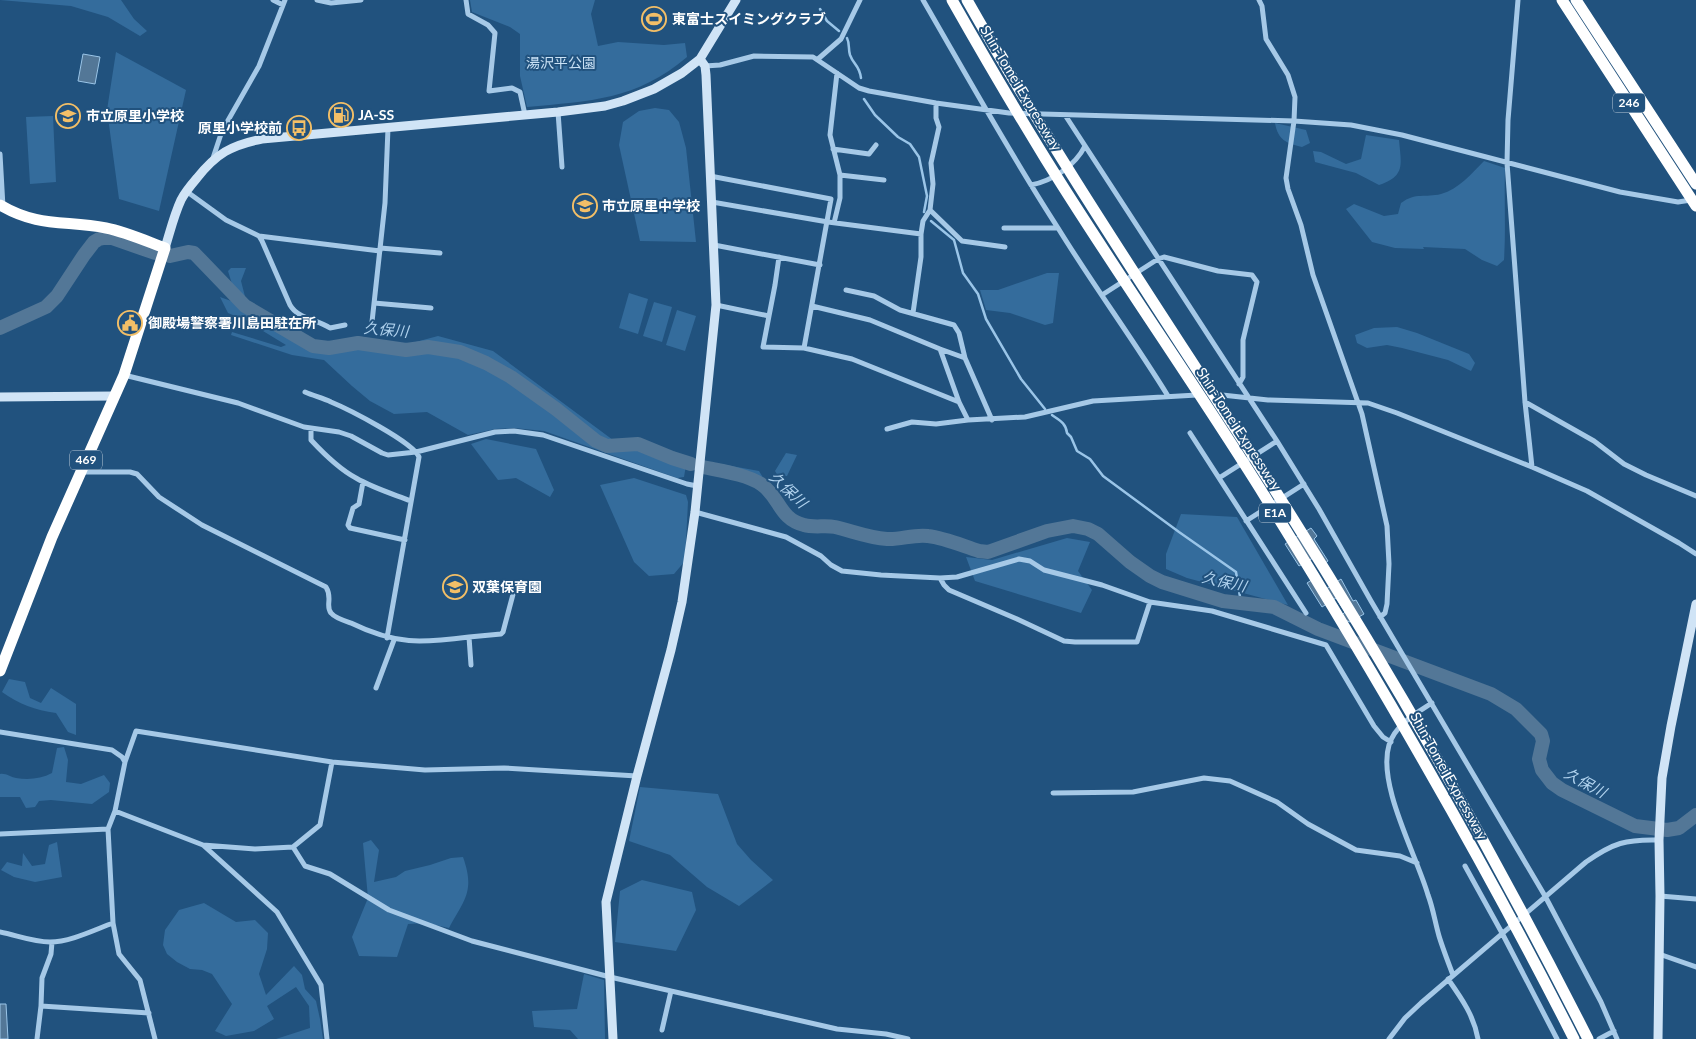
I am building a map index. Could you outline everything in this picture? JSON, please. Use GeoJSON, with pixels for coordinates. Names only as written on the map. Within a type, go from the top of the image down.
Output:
{"type":"FeatureCollection","features":[{"type":"Feature","properties":{"kind":"highway","name":"Shin-Tomei Expressway"},"geometry":{"type":"LineString","coordinates":[[952,0],[1045,158],[1262,492],[1334,609],[1411,739],[1485,871],[1574,1039]]}},
{"type":"Feature","properties":{"kind":"highway","name":"Shin-Tomei Expressway"},"geometry":{"type":"LineString","coordinates":[[966,0],[1056,152],[1346,603],[1497,865],[1588,1039]]}},
{"type":"Feature","properties":{"kind":"highway","name":"246"},"geometry":{"type":"LineString","coordinates":[[1562,0],[1695,201]]}},
{"type":"Feature","properties":{"kind":"highway","name":"246"},"geometry":{"type":"LineString","coordinates":[[1576,0],[1696,184]]}},
{"type":"Feature","properties":{"kind":"highway"},"geometry":{"type":"LineString","coordinates":[[2,206],[18,215],[34,220],[123,232],[165,248]]}},
{"type":"Feature","properties":{"kind":"highway","name":"469"},"geometry":{"type":"LineString","coordinates":[[0,671],[52,537],[124,375],[165,248]]}},
{"type":"Feature","properties":{"kind":"street"},"geometry":{"type":"LineString","coordinates":[[213,159],[222,131],[259,66],[284,2],[273,0]]}},
{"type":"Feature","properties":{"kind":"street"},"geometry":{"type":"LineString","coordinates":[[317,0],[330,3],[361,0]]}},
{"type":"Feature","properties":{"kind":"street"},"geometry":{"type":"LineString","coordinates":[[466,0],[468,14],[488,25],[495,33],[489,92],[512,88],[520,92],[525,115]]}},
{"type":"Feature","properties":{"kind":"street"},"geometry":{"type":"LineString","coordinates":[[613,1039],[606,902],[637,776],[672,650],[682,602],[695,512],[716,305],[712,202],[703,62],[736,0]]}},
{"type":"Feature","properties":{"kind":"street"},"geometry":{"type":"LineString","coordinates":[[818,59],[841,38],[860,0]]}},
{"type":"Feature","properties":{"kind":"street"},"geometry":{"type":"LineString","coordinates":[[923,0],[1057,228],[1168,396]]}},
{"type":"Feature","properties":{"kind":"street"},"geometry":{"type":"LineString","coordinates":[[1259,0],[1262,6],[1266,38],[1288,75],[1295,97],[1294,121],[1286,178],[1288,189],[1301,224],[1313,275],[1356,402],[1362,414],[1387,526],[1389,564],[1387,604],[1385,613],[1380,617]]}},
{"type":"Feature","properties":{"kind":"street"},"geometry":{"type":"LineString","coordinates":[[1518,0],[1508,120],[1507,163],[1525,402],[1532,467]]}},
{"type":"Feature","properties":{"kind":"street"},"geometry":{"type":"LineString","coordinates":[[165,248],[178,207],[186,192],[213,159],[231,148],[244,143],[262,139],[605,106],[638,96],[703,62],[720,64],[754,56],[813,57],[859,88],[869,91],[936,104],[1009,113],[1294,121],[1351,125],[1402,136],[1620,192],[1678,202],[1695,201]]}},
{"type":"Feature","properties":{"kind":"street"},"geometry":{"type":"LineString","coordinates":[[834,223],[840,198],[840,175],[830,135],[837,73]]}},
{"type":"Feature","properties":{"kind":"street"},"geometry":{"type":"LineString","coordinates":[[913,313],[921,258],[923,221],[930,210],[933,184],[931,163],[939,127],[936,118],[936,104]]}},
{"type":"Feature","properties":{"kind":"street"},"geometry":{"type":"LineString","coordinates":[[558,112],[562,167]]}},
{"type":"Feature","properties":{"kind":"street"},"geometry":{"type":"LineString","coordinates":[[1065,115],[1304,484],[1380,617],[1545,896],[1601,1002],[1618,1039]]}},
{"type":"Feature","properties":{"kind":"street"},"geometry":{"type":"LineString","coordinates":[[372,322],[385,203],[388,128]]}},
{"type":"Feature","properties":{"kind":"street"},"geometry":{"type":"LineString","coordinates":[[834,149],[869,154],[876,145]]}},
{"type":"Feature","properties":{"kind":"street"},"geometry":{"type":"LineString","coordinates":[[1031,185],[1044,182],[1068,167],[1078,158],[1085,146]]}},
{"type":"Feature","properties":{"kind":"street"},"geometry":{"type":"LineString","coordinates":[[0,154],[2,206]]}},
{"type":"Feature","properties":{"kind":"street"},"geometry":{"type":"LineString","coordinates":[[840,175],[884,180]]}},
{"type":"Feature","properties":{"kind":"street"},"geometry":{"type":"LineString","coordinates":[[710,176],[831,199],[804,348]]}},
{"type":"Feature","properties":{"kind":"street"},"geometry":{"type":"LineString","coordinates":[[186,192],[226,220],[259,236],[380,250],[440,252]]}},
{"type":"Feature","properties":{"kind":"street"},"geometry":{"type":"LineString","coordinates":[[712,202],[834,223],[921,234]]}},
{"type":"Feature","properties":{"kind":"street"},"geometry":{"type":"LineString","coordinates":[[930,210],[962,241],[1006,247]]}},
{"type":"Feature","properties":{"kind":"street"},"geometry":{"type":"LineString","coordinates":[[1004,228],[1057,228]]}},
{"type":"Feature","properties":{"kind":"street"},"geometry":{"type":"LineString","coordinates":[[259,236],[295,313],[323,323],[330,328],[345,325]]}},
{"type":"Feature","properties":{"kind":"street"},"geometry":{"type":"LineString","coordinates":[[714,245],[820,264]]}},
{"type":"Feature","properties":{"kind":"street"},"geometry":{"type":"LineString","coordinates":[[779,257],[763,347],[804,348],[852,359],[959,402]]}},
{"type":"Feature","properties":{"kind":"street"},"geometry":{"type":"LineString","coordinates":[[1102,295],[1164,257],[1218,271],[1252,276],[1257,282],[1243,340],[1243,377],[1239,384]]}},
{"type":"Feature","properties":{"kind":"street"},"geometry":{"type":"LineString","coordinates":[[846,290],[874,296],[900,310],[954,325],[959,333],[965,358],[992,420]]}},
{"type":"Feature","properties":{"kind":"street"},"geometry":{"type":"LineString","coordinates":[[374,303],[431,308]]}},
{"type":"Feature","properties":{"kind":"street"},"geometry":{"type":"LineString","coordinates":[[716,305],[770,316]]}},
{"type":"Feature","properties":{"kind":"street"},"geometry":{"type":"LineString","coordinates":[[812,306],[870,320],[965,358]]}},
{"type":"Feature","properties":{"kind":"street"},"geometry":{"type":"LineString","coordinates":[[940,349],[959,402],[968,420]]}},
{"type":"Feature","properties":{"kind":"street"},"geometry":{"type":"LineString","coordinates":[[124,375],[238,403],[311,429],[339,432],[351,436],[382,454],[416,452],[495,432],[514,431],[543,436],[697,486]]}},
{"type":"Feature","properties":{"kind":"street"},"geometry":{"type":"LineString","coordinates":[[306,392],[340,406],[386,431],[416,452],[418,457],[387,638]]}},
{"type":"Feature","properties":{"kind":"street"},"geometry":{"type":"LineString","coordinates":[[887,428],[912,422],[936,424],[1039,415],[1093,400],[1168,396],[1208,394],[1249,398],[1368,403],[1532,467],[1587,491],[1696,554]]}},
{"type":"Feature","properties":{"kind":"street"},"geometry":{"type":"LineString","coordinates":[[0,397],[114,396]]}},
{"type":"Feature","properties":{"kind":"street"},"geometry":{"type":"LineString","coordinates":[[1525,402],[1594,441],[1624,464],[1696,496]]}},
{"type":"Feature","properties":{"kind":"street"},"geometry":{"type":"LineString","coordinates":[[311,429],[310,440],[320,451],[350,474],[363,482],[411,501]]}},
{"type":"Feature","properties":{"kind":"street"},"geometry":{"type":"LineString","coordinates":[[1190,433],[1306,613]]}},
{"type":"Feature","properties":{"kind":"street"},"geometry":{"type":"LineString","coordinates":[[1218,478],[1276,441]]}},
{"type":"Feature","properties":{"kind":"street"},"geometry":{"type":"LineString","coordinates":[[81,472],[130,472],[137,474],[159,497],[202,525],[326,587],[330,595],[328,608],[332,615],[394,640],[426,642],[501,634],[516,583]]}},
{"type":"Feature","properties":{"kind":"street"},"geometry":{"type":"LineString","coordinates":[[363,482],[359,504],[353,508],[348,525],[350,528],[405,540]]}},
{"type":"Feature","properties":{"kind":"street"},"geometry":{"type":"LineString","coordinates":[[1246,521],[1304,484]]}},
{"type":"Feature","properties":{"kind":"street"},"geometry":{"type":"LineString","coordinates":[[695,512],[786,537],[821,556],[831,565],[842,571],[940,578],[957,577],[1020,559],[1030,561],[1044,570],[1102,585],[1150,602],[1212,610],[1326,645],[1374,726],[1383,737],[1391,742]]}},
{"type":"Feature","properties":{"kind":"street"},"geometry":{"type":"LineString","coordinates":[[940,578],[949,590],[1064,641],[1137,642],[1150,602]]}},
{"type":"Feature","properties":{"kind":"street"},"geometry":{"type":"LineString","coordinates":[[1658,1039],[1659,838],[1662,778],[1669,734],[1696,604]]}},
{"type":"Feature","properties":{"kind":"street"},"geometry":{"type":"LineString","coordinates":[[469,637],[471,664]]}},
{"type":"Feature","properties":{"kind":"street"},"geometry":{"type":"LineString","coordinates":[[376,688],[394,640]]}},
{"type":"Feature","properties":{"kind":"street"},"geometry":{"type":"LineString","coordinates":[[1432,703],[1409,718],[1401,726],[1391,742],[1387,754],[1389,780],[1400,820],[1428,895],[1451,978],[1476,1026],[1478,1039]]}},
{"type":"Feature","properties":{"kind":"street"},"geometry":{"type":"LineString","coordinates":[[155,1039],[140,980],[119,954],[113,923],[108,829],[115,810],[124,762],[136,731],[332,762],[425,770],[504,768],[637,776]]}},
{"type":"Feature","properties":{"kind":"street"},"geometry":{"type":"LineString","coordinates":[[0,732],[112,750],[122,757],[124,762]]}},
{"type":"Feature","properties":{"kind":"street"},"geometry":{"type":"LineString","coordinates":[[115,810],[203,845],[255,849],[293,847],[320,825],[332,762]]}},
{"type":"Feature","properties":{"kind":"street"},"geometry":{"type":"LineString","coordinates":[[1053,792],[1132,792],[1204,778],[1230,781],[1277,802],[1308,824],[1356,850],[1400,856],[1417,864]]}},
{"type":"Feature","properties":{"kind":"street"},"geometry":{"type":"LineString","coordinates":[[0,834],[108,829]]}},
{"type":"Feature","properties":{"kind":"street"},"geometry":{"type":"LineString","coordinates":[[1389,1039],[1405,1018],[1586,862],[1600,852],[1619,843],[1637,839],[1659,838]]}},
{"type":"Feature","properties":{"kind":"street"},"geometry":{"type":"LineString","coordinates":[[203,845],[277,912],[321,985],[327,1039]]}},
{"type":"Feature","properties":{"kind":"street"},"geometry":{"type":"LineString","coordinates":[[293,847],[305,866],[330,874],[389,910],[472,941],[671,991],[837,1029],[886,1034],[908,1039]]}},
{"type":"Feature","properties":{"kind":"street"},"geometry":{"type":"LineString","coordinates":[[1465,866],[1557,1039]]}},
{"type":"Feature","properties":{"kind":"street"},"geometry":{"type":"LineString","coordinates":[[1660,896],[1696,899]]}},
{"type":"Feature","properties":{"kind":"street"},"geometry":{"type":"LineString","coordinates":[[0,932],[52,942],[81,936],[113,923]]}},
{"type":"Feature","properties":{"kind":"street"},"geometry":{"type":"LineString","coordinates":[[37,1039],[42,978],[51,954],[52,942]]}},
{"type":"Feature","properties":{"kind":"street"},"geometry":{"type":"LineString","coordinates":[[1658,954],[1696,967]]}},
{"type":"Feature","properties":{"kind":"street"},"geometry":{"type":"LineString","coordinates":[[662,1030],[671,991]]}},
{"type":"Feature","properties":{"kind":"street"},"geometry":{"type":"LineString","coordinates":[[41,1006],[149,1013]]}},
{"type":"Feature","properties":{"kind":"street"},"geometry":{"type":"LineString","coordinates":[[1599,1039],[1614,1031]]}},
{"type":"Feature","properties":{"kind":"green space"},"geometry":{"type":"Polygon","coordinates":[[[0,0],[121,0],[134,19],[147,31],[140,36],[108,17],[71,6],[0,0]]]}},
{"type":"Feature","properties":{"kind":"green space","name":"湯沢平公園"},"geometry":{"type":"Polygon","coordinates":[[[470,0],[595,0],[591,14],[598,46],[618,42],[664,45],[685,43],[687,57],[650,82],[612,96],[572,103],[527,107],[520,76],[520,34],[510,27],[472,12],[470,0]]]}},
{"type":"Feature","properties":{"kind":"green space"},"geometry":{"type":"Polygon","coordinates":[[[116,52],[186,90],[159,211],[119,199],[107,110],[116,52]]]}},
{"type":"Feature","properties":{"kind":"green space"},"geometry":{"type":"Polygon","coordinates":[[[655,108],[669,110],[679,122],[686,148],[696,242],[640,241],[619,145],[623,122],[639,111],[655,108]]]}},
{"type":"Feature","properties":{"kind":"green space"},"geometry":{"type":"Polygon","coordinates":[[[53,116],[56,182],[30,184],[26,117],[53,116]]]}},
{"type":"Feature","properties":{"kind":"green space"},"geometry":{"type":"Polygon","coordinates":[[[1275,123],[1306,130],[1310,143],[1302,147],[1287,142],[1278,133],[1275,123]]]}},
{"type":"Feature","properties":{"kind":"green space"},"geometry":{"type":"Polygon","coordinates":[[[1366,135],[1399,140],[1401,162],[1398,173],[1394,178],[1379,185],[1356,173],[1315,162],[1313,151],[1321,152],[1346,164],[1361,159],[1366,135]]]}},
{"type":"Feature","properties":{"kind":"green space"},"geometry":{"type":"Polygon","coordinates":[[[1484,161],[1505,168],[1504,260],[1497,266],[1482,260],[1465,249],[1395,248],[1372,242],[1346,209],[1354,204],[1384,216],[1398,214],[1401,203],[1416,196],[1448,192],[1465,180],[1484,161]]]}},
{"type":"Feature","properties":{"kind":"green space"},"geometry":{"type":"Polygon","coordinates":[[[231,268],[246,268],[241,281],[249,312],[306,346],[327,345],[355,339],[397,347],[438,336],[493,351],[613,440],[639,441],[687,459],[684,477],[677,478],[544,431],[514,428],[495,429],[468,435],[427,412],[394,414],[370,401],[324,360],[292,355],[231,335],[232,332],[281,347],[286,345],[245,320],[228,313],[220,297],[234,302],[228,271],[231,268]]]}},
{"type":"Feature","properties":{"kind":"green space"},"geometry":{"type":"Polygon","coordinates":[[[1047,273],[1059,273],[1053,323],[1045,325],[1010,313],[986,310],[980,290],[998,290],[1047,273]]]}},
{"type":"Feature","properties":{"kind":"green space"},"geometry":{"type":"Polygon","coordinates":[[[629,293],[648,299],[638,334],[619,328],[629,293]]]}},
{"type":"Feature","properties":{"kind":"green space"},"geometry":{"type":"Polygon","coordinates":[[[654,302],[672,307],[662,342],[643,336],[654,302]]]}},
{"type":"Feature","properties":{"kind":"green space"},"geometry":{"type":"Polygon","coordinates":[[[677,310],[696,316],[685,351],[666,345],[677,310]]]}},
{"type":"Feature","properties":{"kind":"green space"},"geometry":{"type":"Polygon","coordinates":[[[1397,327],[1469,354],[1475,363],[1471,371],[1448,360],[1402,348],[1387,345],[1367,348],[1357,343],[1355,335],[1374,328],[1397,327]]]}},
{"type":"Feature","properties":{"kind":"green space"},"geometry":{"type":"Polygon","coordinates":[[[486,439],[536,449],[554,490],[550,497],[516,478],[498,480],[471,444],[486,439]]]}},
{"type":"Feature","properties":{"kind":"green space"},"geometry":{"type":"Polygon","coordinates":[[[786,453],[797,455],[787,476],[778,476],[775,471],[786,453]]]}},
{"type":"Feature","properties":{"kind":"green space"},"geometry":{"type":"Polygon","coordinates":[[[704,461],[759,471],[767,484],[704,469],[704,461]]]}},
{"type":"Feature","properties":{"kind":"green space"},"geometry":{"type":"Polygon","coordinates":[[[634,478],[686,495],[688,502],[685,561],[674,574],[649,576],[634,562],[600,485],[634,478]]]}},
{"type":"Feature","properties":{"kind":"green space"},"geometry":{"type":"Polygon","coordinates":[[[1181,514],[1237,517],[1288,605],[1187,578],[1166,569],[1166,554],[1181,514]]]}},
{"type":"Feature","properties":{"kind":"green space"},"geometry":{"type":"Polygon","coordinates":[[[1067,538],[1090,542],[1078,571],[1092,590],[1081,613],[975,581],[966,557],[992,560],[1067,538]]]}},
{"type":"Feature","properties":{"kind":"green space"},"geometry":{"type":"Polygon","coordinates":[[[9,679],[25,682],[30,698],[41,703],[51,688],[76,704],[76,735],[68,732],[56,713],[28,706],[2,692],[9,679]]]}},
{"type":"Feature","properties":{"kind":"green space"},"geometry":{"type":"Polygon","coordinates":[[[64,747],[68,760],[66,782],[81,784],[104,775],[110,783],[109,792],[92,804],[51,800],[39,801],[35,807],[26,808],[20,797],[0,797],[0,774],[25,779],[48,775],[52,773],[57,748],[64,747]]]}},
{"type":"Feature","properties":{"kind":"green space"},"geometry":{"type":"Polygon","coordinates":[[[640,787],[718,794],[737,844],[773,880],[739,906],[707,887],[670,855],[629,841],[640,787]]]}},
{"type":"Feature","properties":{"kind":"green space"},"geometry":{"type":"Polygon","coordinates":[[[371,840],[379,850],[374,882],[396,877],[405,871],[451,858],[463,857],[467,869],[468,887],[464,902],[449,928],[426,923],[408,924],[397,957],[359,956],[352,937],[368,898],[363,843],[371,840]]]}},
{"type":"Feature","properties":{"kind":"green space"},"geometry":{"type":"Polygon","coordinates":[[[57,842],[62,877],[35,882],[14,877],[1,870],[7,862],[22,866],[23,853],[32,866],[45,864],[49,845],[57,842]]]}},
{"type":"Feature","properties":{"kind":"green space"},"geometry":{"type":"Polygon","coordinates":[[[642,880],[692,892],[696,910],[676,951],[615,942],[620,891],[642,880]]]}},
{"type":"Feature","properties":{"kind":"green space"},"geometry":{"type":"Polygon","coordinates":[[[204,903],[236,922],[255,920],[268,933],[267,949],[259,974],[266,995],[294,966],[302,975],[305,989],[316,1001],[323,1039],[276,1039],[310,1028],[309,1006],[296,987],[267,1006],[274,1019],[254,1031],[226,1036],[215,1031],[232,1004],[212,974],[202,970],[190,969],[177,962],[167,954],[163,945],[165,930],[179,910],[204,903]]]}},
{"type":"Feature","properties":{"kind":"green space"},"geometry":{"type":"Polygon","coordinates":[[[584,974],[604,980],[605,1039],[578,1039],[570,1030],[534,1027],[532,1011],[577,1009],[584,974]]]}},
{"type":"Feature","properties":{"kind":"shaded area"},"geometry":{"type":"Polygon","coordinates":[[[83,54],[100,57],[95,84],[78,81],[83,54]]]}},
{"type":"Feature","properties":{"kind":"shaded area"},"geometry":{"type":"Polygon","coordinates":[[[1311,528],[1317,536],[1314,539],[1328,561],[1320,567],[1313,558],[1299,566],[1285,544],[1311,528]]]}},
{"type":"Feature","properties":{"kind":"shaded area"},"geometry":{"type":"Polygon","coordinates":[[[1318,576],[1326,589],[1341,579],[1353,601],[1356,600],[1364,614],[1350,622],[1345,620],[1342,615],[1345,612],[1336,598],[1322,607],[1307,583],[1318,576]]]}},
{"type":"Feature","properties":{"kind":"shaded area"},"geometry":{"type":"Polygon","coordinates":[[[0,1004],[6,1004],[8,1039],[0,1039],[0,1004]]]}},
{"type":"Feature","properties":{"kind":"waterway"},"geometry":{"type":"LineString","coordinates":[[820,9],[827,21],[839,31]]}},
{"type":"Feature","properties":{"kind":"waterway"},"geometry":{"type":"LineString","coordinates":[[847,38],[850,55],[859,70],[861,78]]}},
{"type":"Feature","properties":{"kind":"waterway"},"geometry":{"type":"LineString","coordinates":[[864,99],[875,115],[898,137],[910,144],[919,157],[927,196],[924,212]]}},
{"type":"Feature","properties":{"kind":"waterway"},"geometry":{"type":"LineString","coordinates":[[931,221],[954,240],[963,273],[978,294],[986,319],[1021,379],[1045,409]]}},
{"type":"Feature","properties":{"kind":"waterway","name":"久保川"},"geometry":{"type":"LineString","coordinates":[[0,328],[46,307],[57,296],[94,242],[99,239],[109,237],[155,253]]}},
{"type":"Feature","properties":{"kind":"waterway","name":"久保川"},"geometry":{"type":"LineString","coordinates":[[170,256],[188,252],[194,253],[245,306],[313,346],[329,348],[358,343],[406,350],[428,347],[460,352],[486,363],[511,377],[556,409],[596,441],[607,446],[638,444],[691,464]]}},
{"type":"Feature","properties":{"kind":"waterway"},"geometry":{"type":"LineString","coordinates":[[1052,415],[1064,424],[1077,451],[1090,459],[1103,476],[1236,572],[1241,603]]}},
{"type":"Feature","properties":{"kind":"waterway","name":"久保川"},"geometry":{"type":"LineString","coordinates":[[703,467],[740,475],[761,484],[772,495],[784,513],[796,522],[808,526],[835,527],[867,536],[892,539],[928,536],[988,552],[1047,531],[1073,526],[1088,529],[1098,534],[1130,562],[1162,582],[1223,601],[1274,607],[1318,629],[1491,694],[1516,709],[1541,734],[1543,741],[1539,759],[1542,770],[1552,783],[1562,790],[1635,826],[1667,830],[1679,828],[1696,815]]}},
{"type":"Feature","properties":{"kind":"place","name":"東富士スイミングクラブ"},"geometry":{"type":"Point","coordinates":[654,19]}},
{"type":"Feature","properties":{"kind":"place","name":"JA-SS"},"geometry":{"type":"Point","coordinates":[341,115]}},
{"type":"Feature","properties":{"kind":"place","name":"市立原里小学校"},"geometry":{"type":"Point","coordinates":[68,116]}},
{"type":"Feature","properties":{"kind":"place","name":"原里小学校前"},"geometry":{"type":"Point","coordinates":[299,128]}},
{"type":"Feature","properties":{"kind":"place","name":"市立原里中学校"},"geometry":{"type":"Point","coordinates":[585,206]}},
{"type":"Feature","properties":{"kind":"place","name":"御殿場警察署川島田駐在所"},"geometry":{"type":"Point","coordinates":[130,323]}},
{"type":"Feature","properties":{"kind":"place","name":"双葉保育園"},"geometry":{"type":"Point","coordinates":[455,587]}}]}
